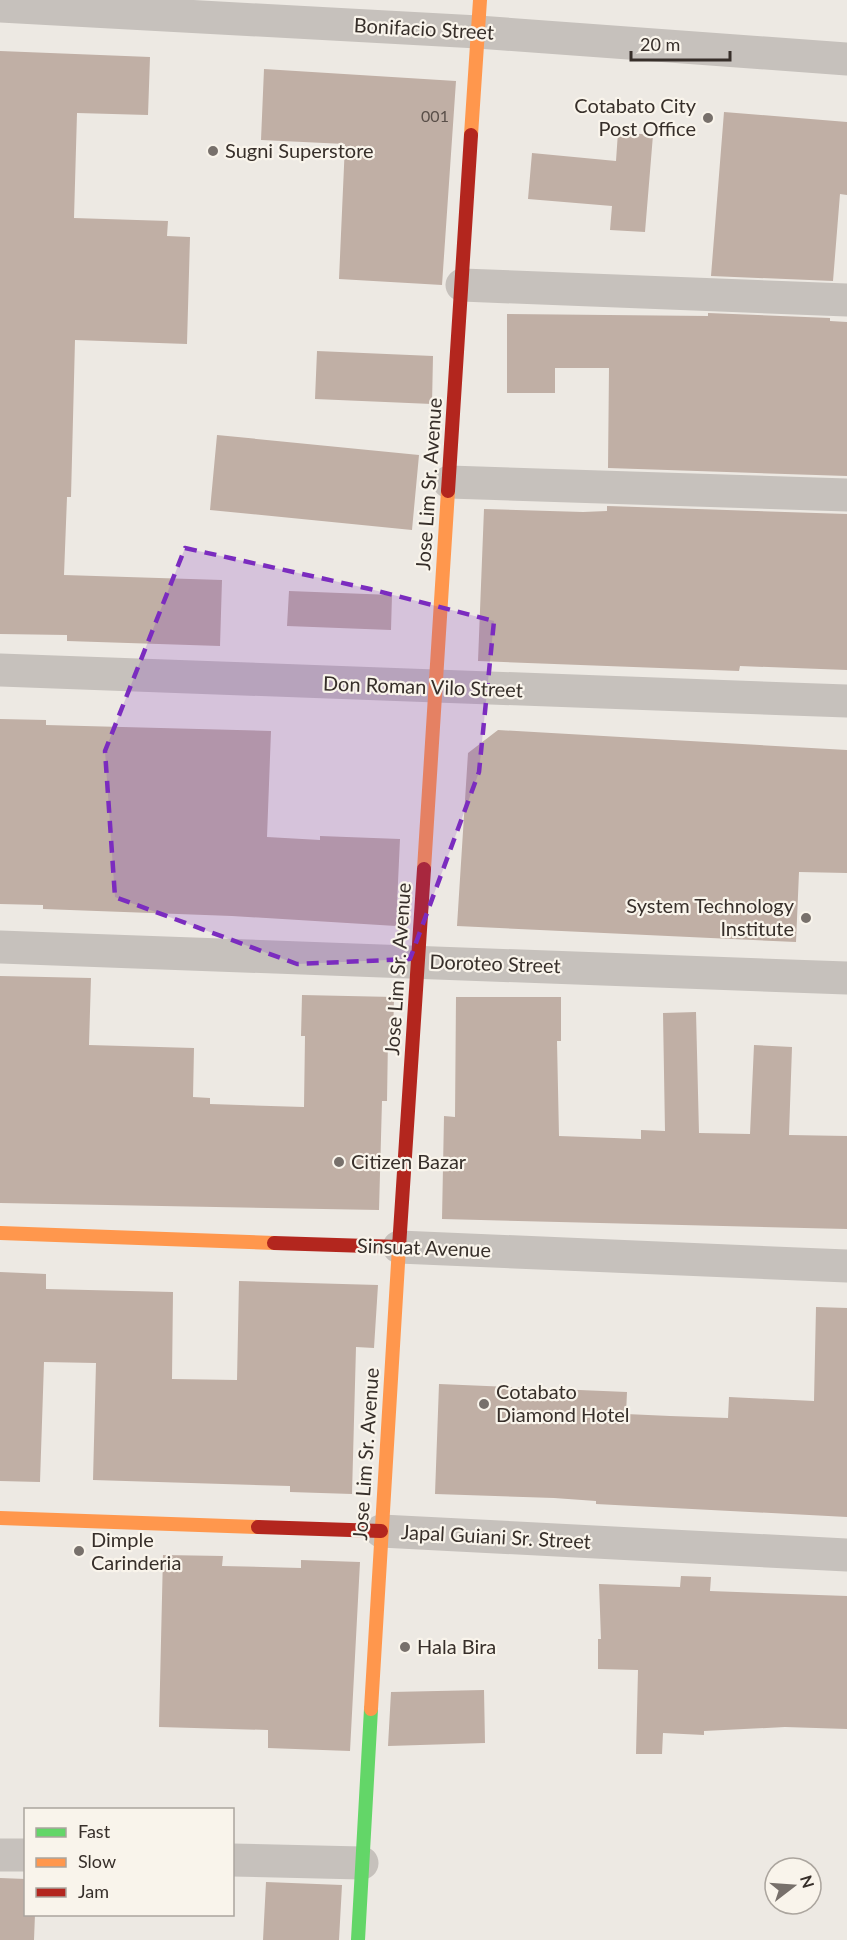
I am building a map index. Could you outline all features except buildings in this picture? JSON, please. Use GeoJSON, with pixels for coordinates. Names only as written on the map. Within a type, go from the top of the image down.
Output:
{"type":"FeatureCollection","features":[{"type":"Feature","properties":{"kind":"main road","name":"Jose Lim Sr. Avenue"},"geometry":{"type":"LineString","coordinates":[[358,1940],[381,1531],[480,0]]}},
{"type":"Feature","properties":{"kind":"main road","name":"Sinsuat Avenue"},"geometry":{"type":"LineString","coordinates":[[0,1233],[399,1247]]}},
{"type":"Feature","properties":{"kind":"main road","name":"Japal Guiani Sr. Street"},"geometry":{"type":"LineString","coordinates":[[0,1518],[381,1531]]}},
{"type":"Feature","properties":{"kind":"street","name":"Bonifacio Street"},"geometry":{"type":"LineString","coordinates":[[0,6],[478,32],[847,58]]}},
{"type":"Feature","properties":{"kind":"street"},"geometry":{"type":"LineString","coordinates":[[462,285],[847,300]]}},
{"type":"Feature","properties":{"kind":"street"},"geometry":{"type":"LineString","coordinates":[[449,482],[847,495]]}},
{"type":"Feature","properties":{"kind":"street","name":"Don Roman Vilo Street"},"geometry":{"type":"LineString","coordinates":[[0,670],[847,701]]}},
{"type":"Feature","properties":{"kind":"street","name":"Doroteo Street"},"geometry":{"type":"LineString","coordinates":[[0,947],[847,978]]}},
{"type":"Feature","properties":{"kind":"street","name":"Sinsuat Avenue"},"geometry":{"type":"LineString","coordinates":[[399,1247],[847,1266]]}},
{"type":"Feature","properties":{"kind":"street","name":"Japal Guiani Sr. Street"},"geometry":{"type":"LineString","coordinates":[[381,1531],[847,1555]]}},
{"type":"Feature","properties":{"kind":"street"},"geometry":{"type":"LineString","coordinates":[[0,1855],[24,1855]]}},
{"type":"Feature","properties":{"kind":"street"},"geometry":{"type":"LineString","coordinates":[[234,1860],[362,1863]]}},
{"type":"Feature","properties":{"kind":"highlighted area"},"geometry":{"type":"Polygon","coordinates":[[[185,548],[370,589],[494,621],[479,772],[410,959],[297,964],[115,897],[105,751],[185,548]]]}},
{"type":"Feature","properties":{"kind":"traffic: fast"},"geometry":{"type":"LineString","coordinates":[[358,1940],[371,1709]]}},
{"type":"Feature","properties":{"kind":"traffic: slow"},"geometry":{"type":"LineString","coordinates":[[471,135],[480,0]]}},
{"type":"Feature","properties":{"kind":"traffic: slow"},"geometry":{"type":"LineString","coordinates":[[424,869],[448,491]]}},
{"type":"Feature","properties":{"kind":"traffic: slow"},"geometry":{"type":"LineString","coordinates":[[0,1233],[274,1243]]}},
{"type":"Feature","properties":{"kind":"traffic: slow"},"geometry":{"type":"LineString","coordinates":[[371,1709],[399,1247]]}},
{"type":"Feature","properties":{"kind":"traffic: slow"},"geometry":{"type":"LineString","coordinates":[[0,1518],[258,1527]]}},
{"type":"Feature","properties":{"kind":"traffic: jam"},"geometry":{"type":"LineString","coordinates":[[448,491],[471,135]]}},
{"type":"Feature","properties":{"kind":"traffic: jam"},"geometry":{"type":"LineString","coordinates":[[399,1247],[424,869]]}},
{"type":"Feature","properties":{"kind":"traffic: jam"},"geometry":{"type":"LineString","coordinates":[[274,1243],[399,1247]]}},
{"type":"Feature","properties":{"kind":"traffic: jam"},"geometry":{"type":"LineString","coordinates":[[258,1527],[381,1531]]}},
{"type":"Feature","properties":{"kind":"place","name":"Cotabato City Post Office"},"geometry":{"type":"Point","coordinates":[708,118]}},
{"type":"Feature","properties":{"kind":"place","name":"Sugni Superstore"},"geometry":{"type":"Point","coordinates":[213,151]}},
{"type":"Feature","properties":{"kind":"place","name":"System Technology Institute"},"geometry":{"type":"Point","coordinates":[806,918]}},
{"type":"Feature","properties":{"kind":"place","name":"Citizen Bazar"},"geometry":{"type":"Point","coordinates":[339,1162]}},
{"type":"Feature","properties":{"kind":"place","name":"Cotabato Diamond Hotel"},"geometry":{"type":"Point","coordinates":[484,1404]}},
{"type":"Feature","properties":{"kind":"place","name":"Dimple Carinderia"},"geometry":{"type":"Point","coordinates":[79,1551]}},
{"type":"Feature","properties":{"kind":"place","name":"Hala Bira"},"geometry":{"type":"Point","coordinates":[405,1647]}}]}
